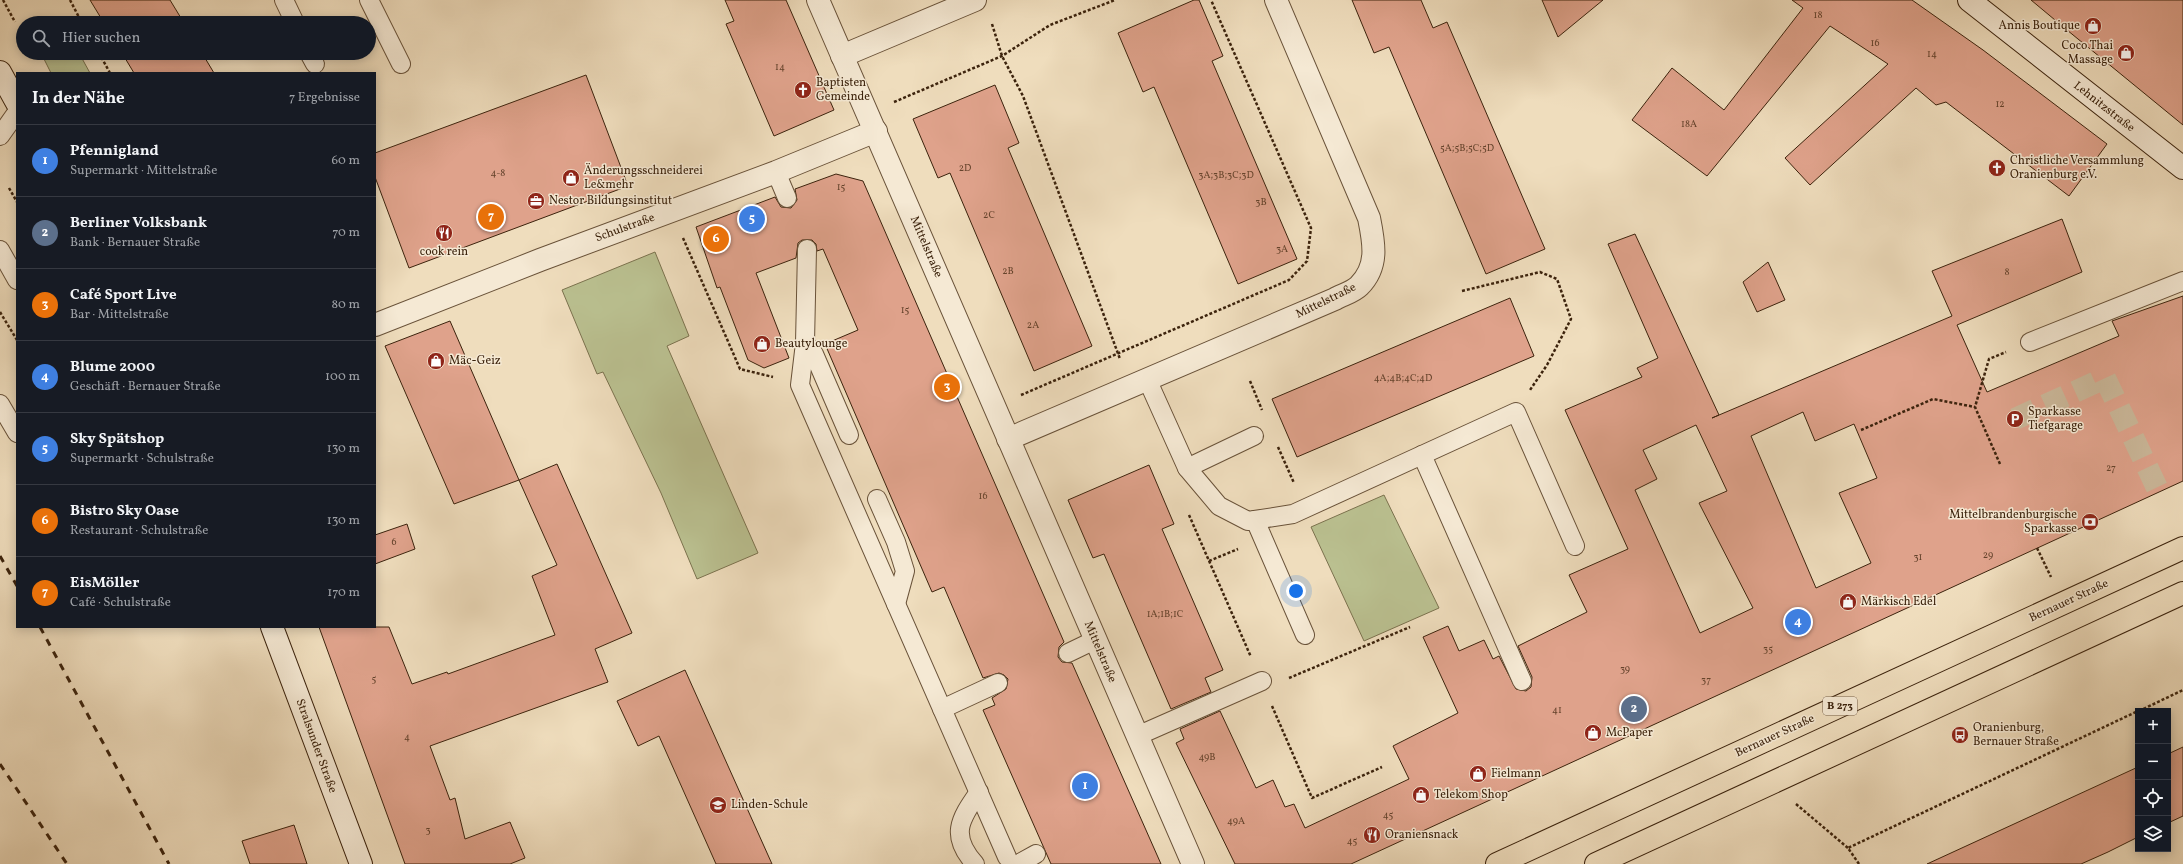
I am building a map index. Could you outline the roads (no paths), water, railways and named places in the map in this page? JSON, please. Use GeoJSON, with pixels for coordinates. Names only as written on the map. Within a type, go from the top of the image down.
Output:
{"type":"FeatureCollection","features":[{"type":"Feature","properties":{"kind":"main road","name":"Bernauer Straße"},"geometry":{"type":"LineString","coordinates":[[1497,864],[2183,548]]}},
{"type":"Feature","properties":{"kind":"main road"},"geometry":{"type":"LineString","coordinates":[[1596,864],[2183,593]]}},
{"type":"Feature","properties":{"kind":"street","name":"Mittelstraße"},"geometry":{"type":"LineString","coordinates":[[818,0],[1193,864]]}},
{"type":"Feature","properties":{"kind":"street"},"geometry":{"type":"LineString","coordinates":[[842,56],[975,0]]}},
{"type":"Feature","properties":{"kind":"street","name":"Mittelstraße"},"geometry":{"type":"LineString","coordinates":[[1008,439],[1335,299],[1359,287],[1372,270],[1375,246],[1369,218],[1276,0]]}},
{"type":"Feature","properties":{"kind":"street","name":"Lehnitzstraße"},"geometry":{"type":"LineString","coordinates":[[1969,0],[2043,60],[2183,168]]}},
{"type":"Feature","properties":{"kind":"street"},"geometry":{"type":"LineString","coordinates":[[0,72],[16,101]]}},
{"type":"Feature","properties":{"kind":"street","name":"Schulstraße"},"geometry":{"type":"LineString","coordinates":[[376,325],[540,260],[776,172],[872,122]]}},
{"type":"Feature","properties":{"kind":"street","name":"Stralsunder Straße"},"geometry":{"type":"LineString","coordinates":[[272,628],[361,864]]}},
{"type":"Feature","properties":{"kind":"lane"},"geometry":{"type":"LineString","coordinates":[[284,0],[292,16]]}},
{"type":"Feature","properties":{"kind":"lane"},"geometry":{"type":"LineString","coordinates":[[369,0],[400,64]]}},
{"type":"Feature","properties":{"kind":"lane"},"geometry":{"type":"LineString","coordinates":[[0,136],[16,113]]}},
{"type":"Feature","properties":{"kind":"lane"},"geometry":{"type":"LineString","coordinates":[[776,172],[787,198]]}},
{"type":"Feature","properties":{"kind":"lane"},"geometry":{"type":"LineString","coordinates":[[806,249],[805,343],[800,385],[979,792],[1013,860],[1036,854]]}},
{"type":"Feature","properties":{"kind":"lane"},"geometry":{"type":"LineString","coordinates":[[0,250],[16,278]]}},
{"type":"Feature","properties":{"kind":"lane"},"geometry":{"type":"LineString","coordinates":[[2030,342],[2183,281]]}},
{"type":"Feature","properties":{"kind":"lane"},"geometry":{"type":"LineString","coordinates":[[805,343],[814,354],[849,435]]}},
{"type":"Feature","properties":{"kind":"lane"},"geometry":{"type":"LineString","coordinates":[[1139,383],[1187,468],[1219,506],[1248,521],[1293,514],[1516,412],[1575,546]]}},
{"type":"Feature","properties":{"kind":"lane"},"geometry":{"type":"LineString","coordinates":[[0,404],[16,431]]}},
{"type":"Feature","properties":{"kind":"lane"},"geometry":{"type":"LineString","coordinates":[[1187,468],[1254,436]]}},
{"type":"Feature","properties":{"kind":"lane"},"geometry":{"type":"LineString","coordinates":[[1422,455],[1522,681]]}},
{"type":"Feature","properties":{"kind":"lane"},"geometry":{"type":"LineString","coordinates":[[877,499],[896,542],[905,571],[896,604]]}},
{"type":"Feature","properties":{"kind":"lane"},"geometry":{"type":"LineString","coordinates":[[1255,520],[1305,635]]}},
{"type":"Feature","properties":{"kind":"lane"},"geometry":{"type":"LineString","coordinates":[[1068,653],[1095,640]]}},
{"type":"Feature","properties":{"kind":"lane"},"geometry":{"type":"LineString","coordinates":[[942,709],[998,684]]}},
{"type":"Feature","properties":{"kind":"lane"},"geometry":{"type":"LineString","coordinates":[[1137,736],[1263,685]]}},
{"type":"Feature","properties":{"kind":"lane"},"geometry":{"type":"LineString","coordinates":[[975,864],[964,852],[958,830],[968,809],[979,792]]}},
{"type":"Feature","properties":{"kind":"tunnel"},"geometry":{"type":"LineString","coordinates":[[2015,419],[2105,378],[2159,492]]}},
{"type":"Feature","properties":{"kind":"railway"},"geometry":{"type":"LineString","coordinates":[[0,556],[16,584]]}},
{"type":"Feature","properties":{"kind":"railway"},"geometry":{"type":"LineString","coordinates":[[41,628],[169,864]]}},
{"type":"Feature","properties":{"kind":"railway"},"geometry":{"type":"LineString","coordinates":[[0,764],[67,864]]}},
{"type":"Feature","properties":{"kind":"place","name":"Annis Boutique"},"geometry":{"type":"Point","coordinates":[2093,26]}},
{"type":"Feature","properties":{"kind":"place","name":"Coco Thai Massage"},"geometry":{"type":"Point","coordinates":[2126,53]}},
{"type":"Feature","properties":{"kind":"place","name":"Baptisten Gemeinde"},"geometry":{"type":"Point","coordinates":[803,90]}},
{"type":"Feature","properties":{"kind":"place","name":"Christliche Versammlung Oranienburg e.V."},"geometry":{"type":"Point","coordinates":[1997,168]}},
{"type":"Feature","properties":{"kind":"place","name":"Änderungsschneiderei Le&mehr"},"geometry":{"type":"Point","coordinates":[571,178]}},
{"type":"Feature","properties":{"kind":"place","name":"Nestor Bildungsinstitut"},"geometry":{"type":"Point","coordinates":[536,201]}},
{"type":"Feature","properties":{"kind":"place","name":"EisMöller"},"geometry":{"type":"Point","coordinates":[491,217]}},
{"type":"Feature","properties":{"kind":"place","name":"Sky Spätshop"},"geometry":{"type":"Point","coordinates":[752,219]}},
{"type":"Feature","properties":{"kind":"place","name":"cook rein"},"geometry":{"type":"Point","coordinates":[444,233]}},
{"type":"Feature","properties":{"kind":"place","name":"Bistro Sky Oase"},"geometry":{"type":"Point","coordinates":[716,239]}},
{"type":"Feature","properties":{"kind":"place","name":"Beautylounge"},"geometry":{"type":"Point","coordinates":[762,344]}},
{"type":"Feature","properties":{"kind":"place","name":"Mäc-Geiz"},"geometry":{"type":"Point","coordinates":[436,361]}},
{"type":"Feature","properties":{"kind":"place","name":"Café Sport Live"},"geometry":{"type":"Point","coordinates":[947,387]}},
{"type":"Feature","properties":{"kind":"place","name":"Sparkasse Tiefgarage"},"geometry":{"type":"Point","coordinates":[2015,419]}},
{"type":"Feature","properties":{"kind":"place","name":"Mittelbrandenburgische Sparkasse"},"geometry":{"type":"Point","coordinates":[2090,522]}},
{"type":"Feature","properties":{"kind":"place","name":"Märkisch Edel"},"geometry":{"type":"Point","coordinates":[1848,602]}},
{"type":"Feature","properties":{"kind":"place","name":"Blume 2000"},"geometry":{"type":"Point","coordinates":[1798,622]}},
{"type":"Feature","properties":{"kind":"place","name":"Berliner Volksbank"},"geometry":{"type":"Point","coordinates":[1634,709]}},
{"type":"Feature","properties":{"kind":"place","name":"McPaper"},"geometry":{"type":"Point","coordinates":[1593,733]}},
{"type":"Feature","properties":{"kind":"place","name":"Oranienburg, Bernauer Straße"},"geometry":{"type":"Point","coordinates":[1960,735]}},
{"type":"Feature","properties":{"kind":"place","name":"Fielmann"},"geometry":{"type":"Point","coordinates":[1478,774]}},
{"type":"Feature","properties":{"kind":"place","name":"Pfennigland"},"geometry":{"type":"Point","coordinates":[1085,786]}},
{"type":"Feature","properties":{"kind":"place","name":"Telekom Shop"},"geometry":{"type":"Point","coordinates":[1421,795]}},
{"type":"Feature","properties":{"kind":"place","name":"Linden-Schule"},"geometry":{"type":"Point","coordinates":[718,805]}},
{"type":"Feature","properties":{"kind":"place","name":"Oraniensnack"},"geometry":{"type":"Point","coordinates":[1372,835]}}]}
